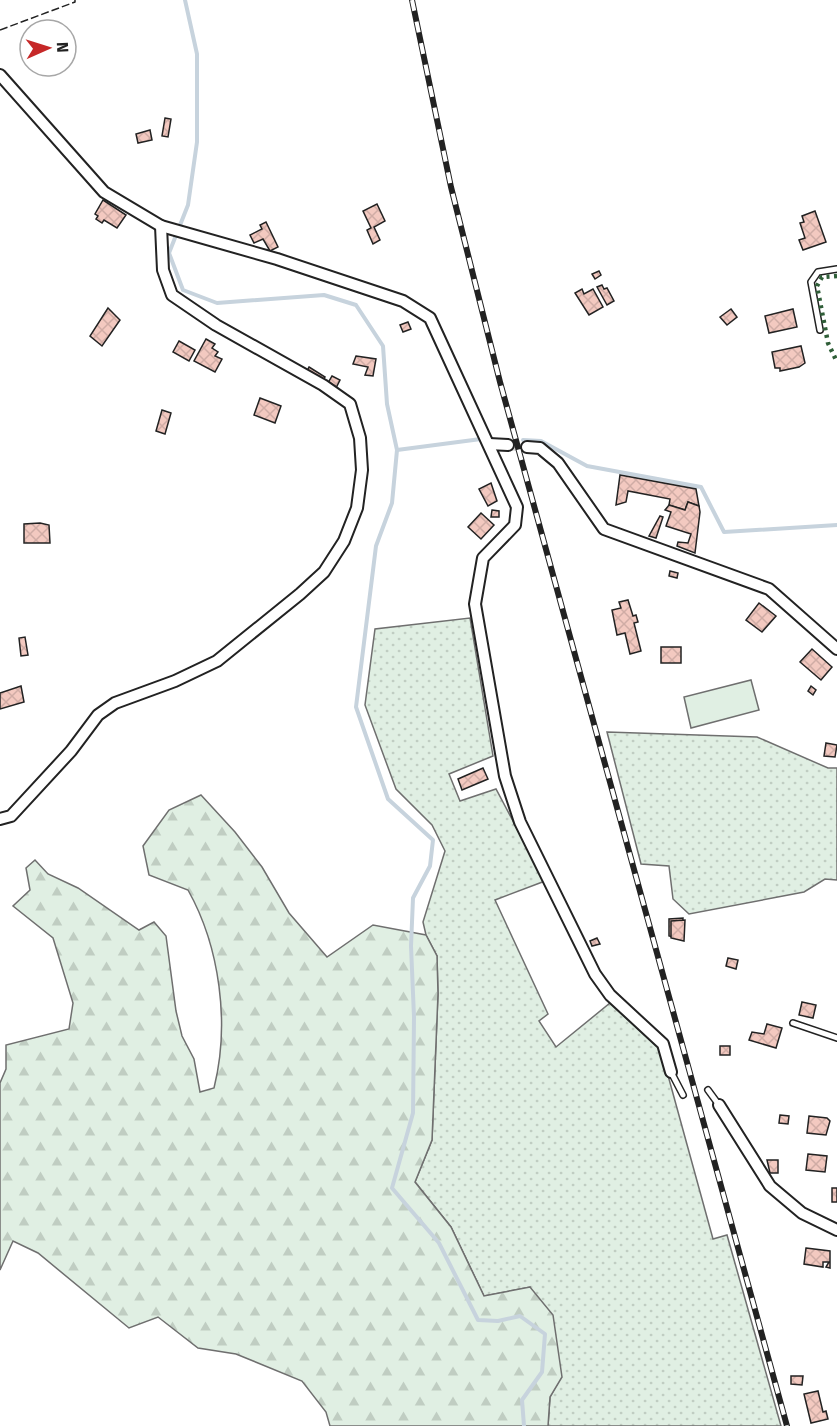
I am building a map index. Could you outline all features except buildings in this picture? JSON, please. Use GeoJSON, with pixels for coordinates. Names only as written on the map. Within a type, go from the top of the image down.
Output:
{"type":"FeatureCollection","features":[{"type":"Feature","properties":{"kind":"street"},"geometry":{"type":"LineString","coordinates":[[0,75],[104,192],[166,226],[403,301],[430,318],[517,507],[515,525],[483,558],[475,604],[505,776],[520,822],[595,974],[610,995],[663,1044],[671,1072]]}},
{"type":"Feature","properties":{"kind":"street"},"geometry":{"type":"LineString","coordinates":[[0,819],[11,816],[71,751],[98,715],[115,703],[175,681],[217,661],[300,594],[324,572],[344,541],[357,508],[362,470],[360,438],[350,404],[323,385],[216,325],[172,295],[163,270],[166,226]]}},
{"type":"Feature","properties":{"kind":"street"},"geometry":{"type":"LineString","coordinates":[[489,444],[508,445]]}},
{"type":"Feature","properties":{"kind":"street"},"geometry":{"type":"LineString","coordinates":[[527,447],[540,448],[558,463],[604,529],[769,589],[837,649]]}},
{"type":"Feature","properties":{"kind":"street"},"geometry":{"type":"LineString","coordinates":[[719,1105],[770,1186],[802,1213],[837,1230]]}},
{"type":"Feature","properties":{"kind":"lane"},"geometry":{"type":"LineString","coordinates":[[820,330],[813,276],[818,272],[837,270]]}},
{"type":"Feature","properties":{"kind":"lane"},"geometry":{"type":"LineString","coordinates":[[793,1023],[837,1038]]}},
{"type":"Feature","properties":{"kind":"lane"},"geometry":{"type":"LineString","coordinates":[[671,1072],[683,1095]]}},
{"type":"Feature","properties":{"kind":"lane"},"geometry":{"type":"LineString","coordinates":[[708,1090],[719,1105]]}},
{"type":"Feature","properties":{"kind":"green space"},"geometry":{"type":"Polygon","coordinates":[[[470,618],[493,756],[449,774],[460,801],[496,789],[545,881],[495,900],[548,1014],[539,1021],[556,1047],[610,1003],[661,1050],[713,1239],[727,1235],[781,1426],[548,1426],[550,1397],[561,1377],[530,1287],[484,1296],[451,1227],[415,1182],[432,1140],[438,994],[437,956],[426,935],[423,922],[445,851],[432,825],[396,789],[365,705],[375,629],[470,618]]]}},
{"type":"Feature","properties":{"kind":"green space"},"geometry":{"type":"Polygon","coordinates":[[[751,680],[759,710],[691,728],[684,697],[751,680]]]}},
{"type":"Feature","properties":{"kind":"green space"},"geometry":{"type":"Polygon","coordinates":[[[607,732],[757,737],[828,768],[837,768],[837,880],[825,879],[804,892],[689,914],[673,899],[669,866],[641,864],[607,732]]]}},
{"type":"Feature","properties":{"kind":"green space"},"geometry":{"type":"Polygon","coordinates":[[[201,795],[235,832],[262,867],[289,913],[327,957],[373,925],[426,935],[437,956],[438,994],[432,1140],[415,1182],[451,1227],[484,1296],[530,1287],[553,1315],[562,1377],[550,1397],[548,1426],[330,1426],[326,1412],[302,1381],[236,1354],[198,1348],[158,1317],[129,1328],[38,1253],[13,1241],[0,1270],[0,1083],[6,1069],[6,1045],[69,1029],[73,1003],[53,938],[13,906],[30,890],[26,868],[35,860],[48,874],[78,888],[139,930],[154,922],[166,936],[176,1011],[182,1036],[194,1059],[200,1092],[214,1088],[219,1063],[221,1012],[215,961],[208,936],[188,890],[149,875],[143,846],[169,810],[201,795]]]}},
{"type":"Feature","properties":{"kind":"waterway"},"geometry":{"type":"LineString","coordinates":[[185,0],[197,54],[197,142],[188,205],[169,253],[183,290],[217,303],[324,295],[356,305],[383,346],[387,404],[397,450],[392,503],[376,546],[356,707],[388,799],[433,840],[430,866],[413,898],[411,946],[414,1017],[413,1113],[392,1188],[439,1243],[478,1320],[498,1321],[520,1316],[545,1334],[542,1372],[522,1400],[524,1426]]}},
{"type":"Feature","properties":{"kind":"waterway"},"geometry":{"type":"LineString","coordinates":[[397,450],[481,439]]}},
{"type":"Feature","properties":{"kind":"waterway"},"geometry":{"type":"LineString","coordinates":[[523,440],[541,441],[587,466],[701,487],[724,532],[837,525]]}},
{"type":"Feature","properties":{"kind":"tunnel"},"geometry":{"type":"LineString","coordinates":[[508,445],[527,447]]}},
{"type":"Feature","properties":{"kind":"railway"},"geometry":{"type":"LineString","coordinates":[[412,0],[451,187],[500,382],[787,1426]]}},
{"type":"Feature","properties":{"kind":"hedge"},"geometry":{"type":"LineString","coordinates":[[837,276],[822,277],[817,286],[828,343],[837,362]]}},
{"type":"Feature","properties":{"kind":"fence"},"geometry":{"type":"LineString","coordinates":[[0,30],[75,2],[75,0]]}}]}
